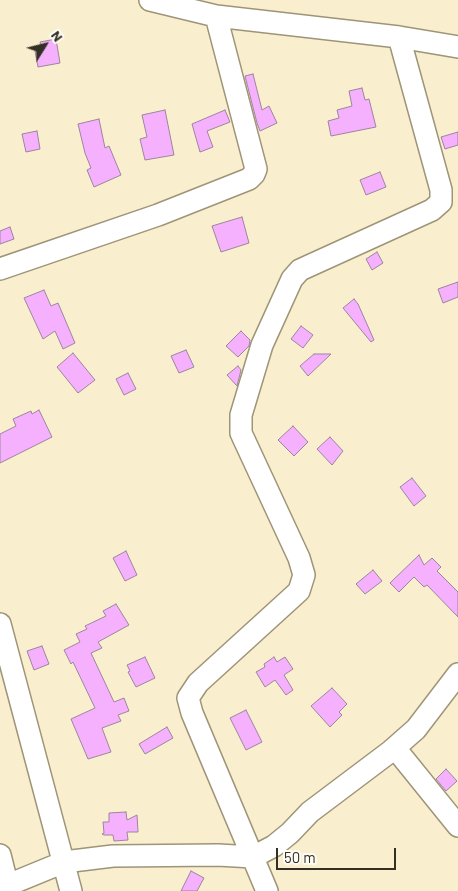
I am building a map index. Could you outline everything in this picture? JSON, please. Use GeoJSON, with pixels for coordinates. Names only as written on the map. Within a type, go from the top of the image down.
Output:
{"type":"FeatureCollection","features":[{"type":"Feature","properties":{"kind":"street"},"geometry":{"type":"LineString","coordinates":[[150,0],[216,16],[458,47]]}},
{"type":"Feature","properties":{"kind":"street"},"geometry":{"type":"LineString","coordinates":[[0,268],[158,215],[249,179],[254,174],[256,169],[216,16]]}},
{"type":"Feature","properties":{"kind":"street"},"geometry":{"type":"LineString","coordinates":[[267,891],[192,713],[188,698],[198,682],[300,592],[304,575],[299,558],[241,433],[242,415],[262,345],[292,280],[300,270],[432,210],[441,202],[441,190],[399,38]]}},
{"type":"Feature","properties":{"kind":"street"},"geometry":{"type":"LineString","coordinates":[[0,624],[71,891]]}},
{"type":"Feature","properties":{"kind":"street"},"geometry":{"type":"LineString","coordinates":[[0,855],[8,888],[64,862],[113,856],[218,855],[253,857],[274,846],[290,833],[310,812],[395,748],[416,729],[458,674]]}},
{"type":"Feature","properties":{"kind":"street"},"geometry":{"type":"LineString","coordinates":[[395,748],[458,826]]}},
{"type":"Feature","properties":{"kind":"building"},"geometry":{"type":"Polygon","coordinates":[[[56,39],[60,63],[38,67],[35,51],[42,50],[40,42],[56,39]]]}},
{"type":"Feature","properties":{"kind":"building"},"geometry":{"type":"Polygon","coordinates":[[[253,74],[262,110],[269,106],[277,123],[260,131],[245,76],[253,74]]]}},
{"type":"Feature","properties":{"kind":"building"},"geometry":{"type":"Polygon","coordinates":[[[362,88],[365,100],[369,99],[376,127],[331,136],[328,121],[339,118],[337,110],[352,106],[349,91],[362,88]]]}},
{"type":"Feature","properties":{"kind":"building"},"geometry":{"type":"Polygon","coordinates":[[[165,110],[174,155],[145,160],[140,139],[147,137],[142,115],[165,110]]]}},
{"type":"Feature","properties":{"kind":"building"},"geometry":{"type":"Polygon","coordinates":[[[225,110],[230,122],[207,131],[213,147],[200,152],[192,124],[225,110]]]}},
{"type":"Feature","properties":{"kind":"building"},"geometry":{"type":"Polygon","coordinates":[[[99,119],[105,148],[109,146],[121,175],[94,187],[87,170],[91,168],[85,153],[78,124],[99,119]]]}},
{"type":"Feature","properties":{"kind":"building"},"geometry":{"type":"Polygon","coordinates":[[[37,131],[40,149],[26,152],[22,134],[37,131]]]}},
{"type":"Feature","properties":{"kind":"building"},"geometry":{"type":"Polygon","coordinates":[[[458,132],[458,145],[445,149],[441,137],[458,132]]]}},
{"type":"Feature","properties":{"kind":"building"},"geometry":{"type":"Polygon","coordinates":[[[380,172],[386,187],[366,195],[360,180],[380,172]]]}},
{"type":"Feature","properties":{"kind":"building"},"geometry":{"type":"Polygon","coordinates":[[[242,217],[249,243],[221,252],[212,226],[242,217]]]}},
{"type":"Feature","properties":{"kind":"building"},"geometry":{"type":"Polygon","coordinates":[[[10,227],[14,239],[0,244],[0,231],[10,227]]]}},
{"type":"Feature","properties":{"kind":"building"},"geometry":{"type":"Polygon","coordinates":[[[377,252],[383,263],[372,270],[366,259],[377,252]]]}},
{"type":"Feature","properties":{"kind":"building"},"geometry":{"type":"Polygon","coordinates":[[[458,282],[458,297],[443,303],[438,289],[458,282]]]}},
{"type":"Feature","properties":{"kind":"building"},"geometry":{"type":"Polygon","coordinates":[[[44,290],[51,306],[58,303],[75,343],[63,349],[55,331],[43,339],[24,298],[44,290]]]}},
{"type":"Feature","properties":{"kind":"building"},"geometry":{"type":"Polygon","coordinates":[[[354,299],[374,340],[371,342],[343,308],[354,299]]]}},
{"type":"Feature","properties":{"kind":"building"},"geometry":{"type":"Polygon","coordinates":[[[301,326],[313,335],[303,348],[291,339],[301,326]]]}},
{"type":"Feature","properties":{"kind":"building"},"geometry":{"type":"Polygon","coordinates":[[[241,331],[250,340],[249,346],[238,357],[226,346],[241,331]]]}},
{"type":"Feature","properties":{"kind":"building"},"geometry":{"type":"Polygon","coordinates":[[[186,350],[194,367],[179,373],[171,356],[186,350]]]}},
{"type":"Feature","properties":{"kind":"building"},"geometry":{"type":"Polygon","coordinates":[[[73,353],[95,380],[78,393],[57,367],[73,353]]]}},
{"type":"Feature","properties":{"kind":"building"},"geometry":{"type":"Polygon","coordinates":[[[314,354],[331,354],[308,376],[300,366],[314,354]]]}},
{"type":"Feature","properties":{"kind":"building"},"geometry":{"type":"Polygon","coordinates":[[[238,366],[241,370],[237,386],[227,375],[238,366]]]}},
{"type":"Feature","properties":{"kind":"building"},"geometry":{"type":"Polygon","coordinates":[[[128,373],[136,389],[124,395],[116,379],[128,373]]]}},
{"type":"Feature","properties":{"kind":"building"},"geometry":{"type":"Polygon","coordinates":[[[39,410],[52,437],[0,463],[0,434],[16,426],[13,419],[31,411],[32,414],[39,410]]]}},
{"type":"Feature","properties":{"kind":"building"},"geometry":{"type":"Polygon","coordinates":[[[293,426],[308,442],[294,456],[278,440],[293,426]]]}},
{"type":"Feature","properties":{"kind":"building"},"geometry":{"type":"Polygon","coordinates":[[[330,437],[343,451],[332,465],[317,449],[330,437]]]}},
{"type":"Feature","properties":{"kind":"building"},"geometry":{"type":"Polygon","coordinates":[[[412,478],[426,496],[414,506],[400,487],[412,478]]]}},
{"type":"Feature","properties":{"kind":"building"},"geometry":{"type":"Polygon","coordinates":[[[126,551],[137,575],[125,581],[113,558],[126,551]]]}},
{"type":"Feature","properties":{"kind":"building"},"geometry":{"type":"Polygon","coordinates":[[[419,555],[424,565],[432,558],[441,567],[437,571],[458,592],[458,617],[427,585],[424,587],[414,577],[399,592],[390,583],[419,555]]]}},
{"type":"Feature","properties":{"kind":"building"},"geometry":{"type":"Polygon","coordinates":[[[373,570],[382,581],[365,594],[356,584],[373,570]]]}},
{"type":"Feature","properties":{"kind":"building"},"geometry":{"type":"Polygon","coordinates":[[[116,604],[129,625],[98,642],[102,648],[91,653],[114,702],[124,698],[129,711],[118,715],[121,721],[102,728],[111,752],[88,759],[71,719],[95,708],[73,662],[71,664],[64,650],[80,642],[76,634],[87,629],[85,626],[106,616],[103,611],[116,604]]]}},
{"type":"Feature","properties":{"kind":"building"},"geometry":{"type":"Polygon","coordinates":[[[42,646],[49,664],[34,670],[27,651],[42,646]]]}},
{"type":"Feature","properties":{"kind":"building"},"geometry":{"type":"Polygon","coordinates":[[[145,657],[155,678],[136,687],[128,672],[130,671],[127,665],[145,657]]]}},
{"type":"Feature","properties":{"kind":"building"},"geometry":{"type":"Polygon","coordinates":[[[274,657],[277,662],[285,657],[293,669],[284,675],[293,690],[286,695],[275,680],[265,687],[256,672],[265,667],[264,664],[274,657]]]}},
{"type":"Feature","properties":{"kind":"building"},"geometry":{"type":"Polygon","coordinates":[[[332,688],[347,704],[339,712],[342,715],[330,727],[311,706],[332,688]]]}},
{"type":"Feature","properties":{"kind":"building"},"geometry":{"type":"Polygon","coordinates":[[[246,710],[262,742],[246,750],[230,718],[246,710]]]}},
{"type":"Feature","properties":{"kind":"building"},"geometry":{"type":"Polygon","coordinates":[[[167,727],[173,738],[145,754],[139,744],[167,727]]]}},
{"type":"Feature","properties":{"kind":"building"},"geometry":{"type":"Polygon","coordinates":[[[446,769],[457,781],[446,791],[436,779],[446,769]]]}},
{"type":"Feature","properties":{"kind":"building"},"geometry":{"type":"Polygon","coordinates":[[[126,812],[127,820],[137,815],[138,832],[127,832],[128,840],[114,841],[113,835],[102,834],[104,833],[103,822],[109,822],[109,813],[126,812]]]}},
{"type":"Feature","properties":{"kind":"building"},"geometry":{"type":"Polygon","coordinates":[[[191,871],[204,878],[197,891],[181,891],[191,871]]]}}]}
